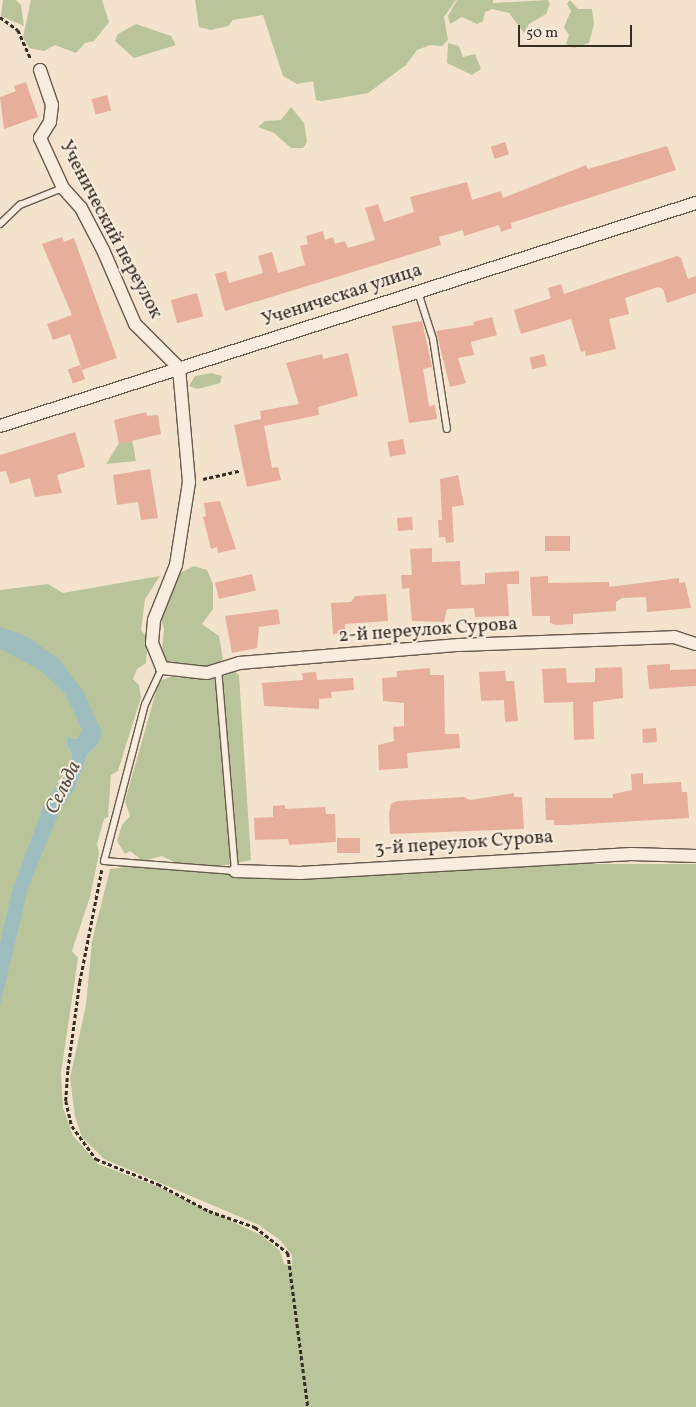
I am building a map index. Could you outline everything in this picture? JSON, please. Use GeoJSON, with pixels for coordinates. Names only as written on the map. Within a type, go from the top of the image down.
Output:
{"type":"FeatureCollection","features":[{"type":"Feature","properties":{"kind":"street","name":"Ученический переулок"},"geometry":{"type":"LineString","coordinates":[[40,70],[52,105],[50,122],[40,138],[63,188],[81,208],[103,250],[135,324],[179,368]]}},
{"type":"Feature","properties":{"kind":"street","name":"Ученическая улица"},"geometry":{"type":"LineString","coordinates":[[0,426],[696,203]]}},
{"type":"Feature","properties":{"kind":"street"},"geometry":{"type":"LineString","coordinates":[[162,668],[152,642],[154,620],[176,565],[189,482],[179,368]]}},
{"type":"Feature","properties":{"kind":"street","name":"2-й переулок Сурова"},"geometry":{"type":"LineString","coordinates":[[162,668],[199,673],[239,663],[459,645],[674,636],[696,644]]}},
{"type":"Feature","properties":{"kind":"street","name":"3-й переулок Сурова"},"geometry":{"type":"LineString","coordinates":[[235,871],[308,873],[631,854],[696,856]]}},
{"type":"Feature","properties":{"kind":"lane"},"geometry":{"type":"LineString","coordinates":[[0,224],[20,205],[63,188]]}},
{"type":"Feature","properties":{"kind":"lane"},"geometry":{"type":"LineString","coordinates":[[418,292],[433,339],[447,429]]}},
{"type":"Feature","properties":{"kind":"lane"},"geometry":{"type":"LineString","coordinates":[[162,668],[145,704],[104,861],[235,871],[218,669]]}},
{"type":"Feature","properties":{"kind":"path"},"geometry":{"type":"LineString","coordinates":[[0,17],[18,30],[31,59],[40,70]]}},
{"type":"Feature","properties":{"kind":"path"},"geometry":{"type":"LineString","coordinates":[[189,482],[239,471]]}},
{"type":"Feature","properties":{"kind":"path"},"geometry":{"type":"LineString","coordinates":[[104,861],[80,982],[68,1072],[66,1101],[72,1126],[96,1159],[158,1184],[209,1211],[255,1227],[288,1253],[308,1407]]}},
{"type":"Feature","properties":{"kind":"green space"},"geometry":{"type":"Polygon","coordinates":[[[3,0],[16,0],[21,5],[24,26],[1,16],[3,0]]]}},
{"type":"Feature","properties":{"kind":"green space"},"geometry":{"type":"Polygon","coordinates":[[[31,0],[102,0],[109,22],[94,41],[85,43],[76,53],[55,45],[44,51],[29,48],[23,37],[31,0]]]}},
{"type":"Feature","properties":{"kind":"green space"},"geometry":{"type":"Polygon","coordinates":[[[195,0],[456,0],[444,17],[448,40],[442,46],[430,45],[417,50],[406,65],[368,93],[322,101],[316,100],[313,81],[297,84],[283,76],[263,15],[233,20],[228,26],[211,30],[199,27],[195,0]]]}},
{"type":"Feature","properties":{"kind":"green space"},"geometry":{"type":"Polygon","coordinates":[[[457,0],[493,0],[493,3],[548,0],[550,4],[546,14],[529,24],[524,33],[509,13],[492,9],[485,12],[483,21],[477,24],[462,17],[450,24],[448,16],[457,0]]]}},
{"type":"Feature","properties":{"kind":"green space"},"geometry":{"type":"Polygon","coordinates":[[[570,0],[578,9],[592,9],[594,24],[589,43],[574,48],[566,44],[569,35],[564,27],[571,11],[567,4],[570,0]]]}},
{"type":"Feature","properties":{"kind":"green space"},"geometry":{"type":"Polygon","coordinates":[[[136,24],[171,36],[176,45],[134,58],[115,41],[118,34],[136,24]]]}},
{"type":"Feature","properties":{"kind":"green space"},"geometry":{"type":"Polygon","coordinates":[[[448,43],[459,46],[463,57],[475,54],[481,69],[472,75],[447,63],[448,43]]]}},
{"type":"Feature","properties":{"kind":"green space"},"geometry":{"type":"Polygon","coordinates":[[[291,107],[304,123],[307,142],[303,148],[291,148],[274,133],[258,127],[265,121],[281,120],[291,107]]]}},
{"type":"Feature","properties":{"kind":"green space"},"geometry":{"type":"Polygon","coordinates":[[[212,373],[222,376],[220,383],[198,389],[189,386],[195,376],[212,373]]]}},
{"type":"Feature","properties":{"kind":"green space"},"geometry":{"type":"Polygon","coordinates":[[[132,439],[136,461],[106,464],[121,440],[132,439]]]}},
{"type":"Feature","properties":{"kind":"green space"},"geometry":{"type":"Polygon","coordinates":[[[194,566],[207,570],[213,584],[213,609],[202,624],[219,636],[223,659],[213,669],[168,663],[162,651],[164,629],[159,613],[180,573],[194,566]]]}},
{"type":"Feature","properties":{"kind":"green space"},"geometry":{"type":"Polygon","coordinates":[[[160,576],[145,599],[141,630],[148,639],[146,663],[137,669],[133,679],[139,685],[141,697],[118,771],[111,775],[108,817],[104,819],[97,844],[99,854],[90,897],[72,951],[78,958],[61,1073],[63,1108],[73,1136],[98,1164],[156,1186],[261,1235],[280,1251],[284,1264],[292,1265],[292,1255],[280,1240],[259,1225],[104,1159],[82,1137],[75,1117],[70,1078],[86,1005],[92,941],[110,869],[135,866],[262,877],[544,864],[696,864],[696,1407],[0,1407],[0,590],[48,584],[63,593],[160,576]],[[94,719],[77,739],[68,737],[66,744],[72,754],[68,771],[57,782],[76,787],[87,755],[98,744],[99,726],[94,719]]]}},
{"type":"Feature","properties":{"kind":"green space"},"geometry":{"type":"Polygon","coordinates":[[[235,672],[239,675],[251,860],[221,866],[176,863],[162,856],[143,861],[130,851],[125,854],[117,841],[122,825],[130,816],[125,801],[159,681],[170,677],[214,679],[235,672]]]}},
{"type":"Feature","properties":{"kind":"water","name":"Сельда"},"geometry":{"type":"Polygon","coordinates":[[[0,627],[26,636],[58,658],[83,691],[102,732],[98,744],[87,755],[76,787],[61,808],[28,888],[0,1006],[0,943],[13,888],[45,802],[68,771],[72,754],[66,744],[68,737],[77,739],[82,730],[66,695],[40,670],[0,649],[0,627]]]}},
{"type":"Feature","properties":{"kind":"building"},"geometry":{"type":"Polygon","coordinates":[[[26,82],[38,117],[4,129],[0,97],[16,91],[14,86],[26,82]]]}},
{"type":"Feature","properties":{"kind":"building"},"geometry":{"type":"Polygon","coordinates":[[[107,95],[111,110],[96,115],[92,99],[107,95]]]}},
{"type":"Feature","properties":{"kind":"building"},"geometry":{"type":"Polygon","coordinates":[[[505,142],[509,154],[495,159],[491,147],[505,142]]]}},
{"type":"Feature","properties":{"kind":"building"},"geometry":{"type":"Polygon","coordinates":[[[667,146],[676,170],[511,223],[512,228],[501,232],[499,225],[464,236],[463,230],[439,237],[441,245],[225,311],[215,274],[226,271],[229,283],[263,273],[258,256],[272,252],[278,273],[305,265],[300,246],[308,244],[306,236],[323,231],[325,240],[333,237],[335,244],[345,241],[348,248],[375,240],[365,208],[378,204],[384,222],[414,212],[410,197],[467,182],[472,200],[501,191],[503,198],[586,165],[588,169],[667,146]]]}},
{"type":"Feature","properties":{"kind":"building"},"geometry":{"type":"Polygon","coordinates":[[[62,237],[64,242],[74,238],[117,358],[82,370],[70,334],[53,340],[47,324],[72,315],[42,244],[62,237]]]}},
{"type":"Feature","properties":{"kind":"building"},"geometry":{"type":"Polygon","coordinates":[[[677,256],[681,258],[688,279],[696,276],[696,293],[667,303],[663,289],[658,287],[625,298],[629,314],[609,319],[616,349],[586,356],[585,351],[581,352],[571,319],[521,334],[514,310],[551,298],[548,288],[561,284],[564,294],[677,256]]]}},
{"type":"Feature","properties":{"kind":"building"},"geometry":{"type":"Polygon","coordinates":[[[197,293],[203,316],[177,323],[171,300],[197,293]]]}},
{"type":"Feature","properties":{"kind":"building"},"geometry":{"type":"Polygon","coordinates":[[[492,317],[497,335],[471,342],[474,355],[458,358],[466,383],[450,387],[436,331],[474,325],[473,322],[492,317]]]}},
{"type":"Feature","properties":{"kind":"building"},"geometry":{"type":"Polygon","coordinates":[[[422,321],[432,367],[423,369],[429,406],[435,405],[437,419],[409,423],[392,326],[422,321]]]}},
{"type":"Feature","properties":{"kind":"building"},"geometry":{"type":"Polygon","coordinates":[[[348,353],[358,396],[318,407],[319,415],[264,426],[272,468],[278,467],[281,480],[247,487],[234,425],[261,419],[260,411],[299,404],[286,363],[322,354],[323,359],[348,353]]]}},
{"type":"Feature","properties":{"kind":"building"},"geometry":{"type":"Polygon","coordinates":[[[544,354],[547,366],[532,369],[529,358],[544,354]]]}},
{"type":"Feature","properties":{"kind":"building"},"geometry":{"type":"Polygon","coordinates":[[[80,365],[85,379],[73,384],[68,369],[80,365]]]}},
{"type":"Feature","properties":{"kind":"building"},"geometry":{"type":"Polygon","coordinates":[[[146,412],[147,416],[158,415],[161,434],[119,444],[114,420],[146,412]]]}},
{"type":"Feature","properties":{"kind":"building"},"geometry":{"type":"Polygon","coordinates":[[[75,432],[85,467],[57,475],[62,493],[35,497],[30,478],[10,484],[6,471],[0,472],[0,455],[75,432]]]}},
{"type":"Feature","properties":{"kind":"building"},"geometry":{"type":"Polygon","coordinates":[[[403,439],[406,454],[390,457],[387,442],[403,439]]]}},
{"type":"Feature","properties":{"kind":"building"},"geometry":{"type":"Polygon","coordinates":[[[150,469],[158,518],[141,520],[138,502],[117,505],[113,475],[150,469]]]}},
{"type":"Feature","properties":{"kind":"building"},"geometry":{"type":"Polygon","coordinates":[[[458,475],[464,505],[452,507],[454,542],[446,543],[445,537],[439,537],[438,520],[442,520],[440,479],[458,475]]]}},
{"type":"Feature","properties":{"kind":"building"},"geometry":{"type":"Polygon","coordinates":[[[220,501],[236,549],[218,553],[217,547],[211,549],[203,517],[206,516],[204,503],[220,501]]]}},
{"type":"Feature","properties":{"kind":"building"},"geometry":{"type":"Polygon","coordinates":[[[412,517],[413,530],[398,531],[397,518],[412,517]]]}},
{"type":"Feature","properties":{"kind":"building"},"geometry":{"type":"Polygon","coordinates":[[[545,536],[570,536],[570,551],[545,551],[545,536]]]}},
{"type":"Feature","properties":{"kind":"building"},"geometry":{"type":"Polygon","coordinates":[[[432,548],[432,562],[460,561],[461,585],[485,584],[485,573],[519,571],[519,584],[507,584],[509,616],[475,617],[474,608],[447,609],[444,622],[412,621],[409,588],[402,589],[401,575],[412,575],[410,549],[432,548]]]}},
{"type":"Feature","properties":{"kind":"building"},"geometry":{"type":"Polygon","coordinates":[[[252,574],[256,591],[219,599],[215,583],[252,574]]]}},
{"type":"Feature","properties":{"kind":"building"},"geometry":{"type":"Polygon","coordinates":[[[548,576],[548,583],[609,582],[609,587],[679,578],[679,583],[685,582],[691,608],[647,612],[646,597],[622,598],[616,602],[616,611],[573,614],[573,624],[557,625],[550,623],[550,616],[532,616],[530,577],[548,576]]]}},
{"type":"Feature","properties":{"kind":"building"},"geometry":{"type":"Polygon","coordinates":[[[386,594],[388,621],[345,624],[345,633],[333,634],[331,603],[351,602],[355,596],[386,594]]]}},
{"type":"Feature","properties":{"kind":"building"},"geometry":{"type":"Polygon","coordinates":[[[278,609],[280,624],[259,627],[257,648],[232,653],[225,616],[278,609]]]}},
{"type":"Feature","properties":{"kind":"building"},"geometry":{"type":"Polygon","coordinates":[[[670,664],[670,670],[696,669],[696,686],[649,689],[647,665],[670,664]]]}},
{"type":"Feature","properties":{"kind":"building"},"geometry":{"type":"Polygon","coordinates":[[[622,667],[623,698],[593,702],[594,739],[574,740],[573,702],[544,703],[542,669],[566,668],[567,683],[595,682],[595,668],[622,667]]]}},
{"type":"Feature","properties":{"kind":"building"},"geometry":{"type":"Polygon","coordinates":[[[430,668],[430,675],[444,675],[445,734],[459,734],[460,748],[407,753],[408,768],[379,770],[378,745],[394,741],[393,727],[404,726],[404,703],[383,701],[382,678],[397,677],[397,671],[430,668]]]}},
{"type":"Feature","properties":{"kind":"building"},"geometry":{"type":"Polygon","coordinates":[[[505,671],[506,681],[514,681],[518,721],[505,722],[504,700],[481,701],[479,672],[505,671]]]}},
{"type":"Feature","properties":{"kind":"building"},"geometry":{"type":"Polygon","coordinates":[[[316,672],[317,680],[353,678],[354,690],[331,692],[332,698],[319,699],[319,709],[264,706],[262,683],[303,680],[302,673],[316,672]]]}},
{"type":"Feature","properties":{"kind":"building"},"geometry":{"type":"Polygon","coordinates":[[[656,728],[657,742],[643,743],[642,729],[656,728]]]}},
{"type":"Feature","properties":{"kind":"building"},"geometry":{"type":"Polygon","coordinates":[[[643,773],[643,784],[681,782],[682,792],[687,792],[689,818],[567,825],[554,825],[554,820],[546,820],[545,798],[613,798],[613,794],[632,790],[631,774],[643,773]]]}},
{"type":"Feature","properties":{"kind":"building"},"geometry":{"type":"Polygon","coordinates":[[[514,793],[514,797],[522,797],[524,829],[390,834],[389,813],[391,804],[397,801],[464,797],[470,800],[514,793]]]}},
{"type":"Feature","properties":{"kind":"building"},"geometry":{"type":"Polygon","coordinates":[[[285,805],[285,809],[325,807],[326,814],[335,814],[336,842],[289,845],[288,839],[255,840],[254,818],[273,817],[273,806],[285,805]]]}},
{"type":"Feature","properties":{"kind":"building"},"geometry":{"type":"Polygon","coordinates":[[[337,838],[360,838],[360,853],[337,853],[337,838]]]}}]}
